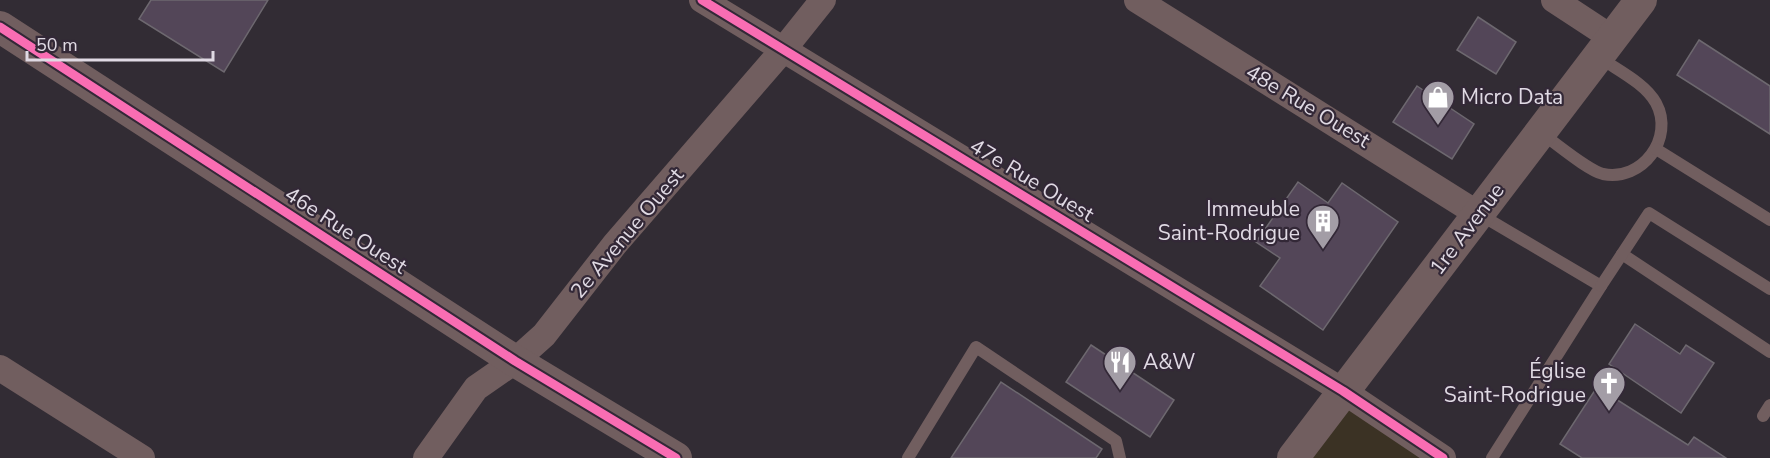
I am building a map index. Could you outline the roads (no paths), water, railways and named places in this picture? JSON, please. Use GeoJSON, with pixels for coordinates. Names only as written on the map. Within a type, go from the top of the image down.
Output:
{"type":"FeatureCollection","features":[{"type":"Feature","properties":{"kind":"street","name":"47e Rue Ouest"},"geometry":{"type":"LineString","coordinates":[[702,0],[1343,391],[1443,458]]}},
{"type":"Feature","properties":{"kind":"street","name":"2e Avenue Ouest"},"geometry":{"type":"LineString","coordinates":[[426,458],[476,388],[515,361],[544,335],[615,244],[783,50],[823,0]]}},
{"type":"Feature","properties":{"kind":"street","name":"48e Rue Ouest"},"geometry":{"type":"LineString","coordinates":[[1137,0],[1478,214]]}},
{"type":"Feature","properties":{"kind":"street"},"geometry":{"type":"LineString","coordinates":[[1554,0],[1605,47]]}},
{"type":"Feature","properties":{"kind":"street","name":"1re Avenue"},"geometry":{"type":"LineString","coordinates":[[1293,458],[1641,0]]}},
{"type":"Feature","properties":{"kind":"street","name":"46e Rue Ouest"},"geometry":{"type":"LineString","coordinates":[[0,27],[515,361],[676,458]]}},
{"type":"Feature","properties":{"kind":"street"},"geometry":{"type":"LineString","coordinates":[[0,368],[142,458]]}},
{"type":"Feature","properties":{"kind":"lane"},"geometry":{"type":"LineString","coordinates":[[1540,132],[1588,168],[1602,174],[1618,174],[1634,170],[1646,162],[1656,149],[1661,134],[1661,118],[1656,103],[1605,47]]}},
{"type":"Feature","properties":{"kind":"lane"},"geometry":{"type":"LineString","coordinates":[[1656,149],[1770,220]]}},
{"type":"Feature","properties":{"kind":"lane"},"geometry":{"type":"LineString","coordinates":[[1492,458],[1648,213],[1770,289]]}},
{"type":"Feature","properties":{"kind":"lane"},"geometry":{"type":"LineString","coordinates":[[1478,214],[1601,286]]}},
{"type":"Feature","properties":{"kind":"lane"},"geometry":{"type":"LineString","coordinates":[[1622,254],[1770,352]]}},
{"type":"Feature","properties":{"kind":"lane"},"geometry":{"type":"LineString","coordinates":[[908,458],[976,347],[1116,441],[1120,458]]}},
{"type":"Feature","properties":{"kind":"lane"},"geometry":{"type":"LineString","coordinates":[[1763,416],[1770,405]]}},
{"type":"Feature","properties":{"kind":"place","name":"Micro Data"},"geometry":{"type":"Point","coordinates":[1438,126]}},
{"type":"Feature","properties":{"kind":"place","name":"Immeuble Saint-Rodrigue"},"geometry":{"type":"Point","coordinates":[1323,250]}},
{"type":"Feature","properties":{"kind":"place","name":"A&W"},"geometry":{"type":"Point","coordinates":[1120,391]}},
{"type":"Feature","properties":{"kind":"place","name":"Église Saint-Rodrigue"},"geometry":{"type":"Point","coordinates":[1609,412]}}]}
